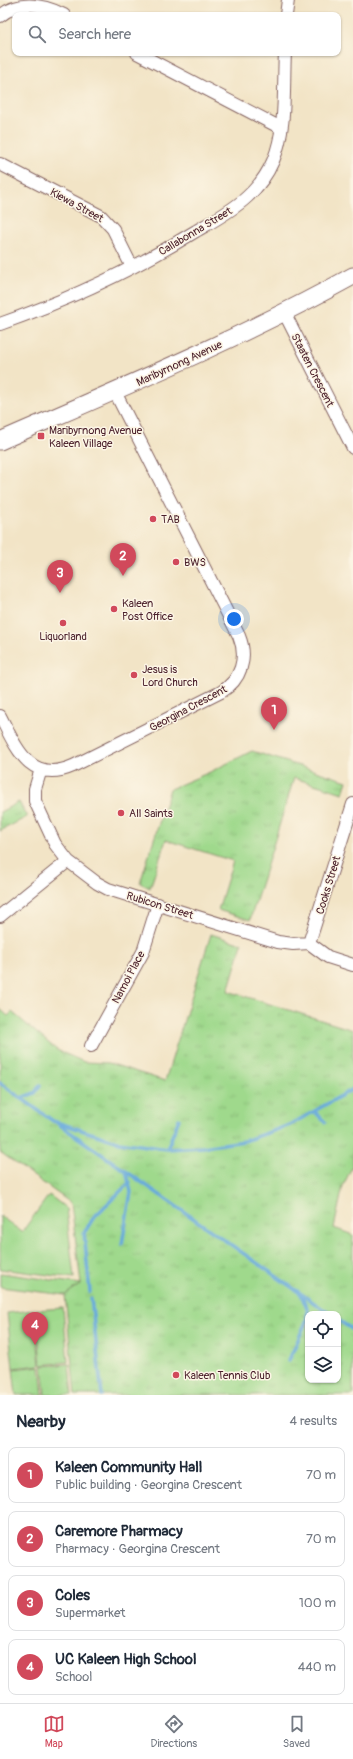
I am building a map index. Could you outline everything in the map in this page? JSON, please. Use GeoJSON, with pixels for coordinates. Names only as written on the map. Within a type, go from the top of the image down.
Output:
{"type":"FeatureCollection","features":[{"type":"Feature","properties":{"kind":"street"},"geometry":{"type":"LineString","coordinates":[[286,12],[288,0]]}},
{"type":"Feature","properties":{"kind":"street"},"geometry":{"type":"LineString","coordinates":[[0,16],[15,5],[28,2],[41,4],[58,12]]}},
{"type":"Feature","properties":{"kind":"street"},"geometry":{"type":"LineString","coordinates":[[143,56],[281,128]]}},
{"type":"Feature","properties":{"kind":"street","name":"Callabonna Street"},"geometry":{"type":"LineString","coordinates":[[0,324],[68,298],[132,267],[185,238],[245,199],[261,182],[273,161],[281,128],[285,56]]}},
{"type":"Feature","properties":{"kind":"street","name":"Kiewa Street"},"geometry":{"type":"LineString","coordinates":[[0,164],[101,216],[110,224],[132,267]]}},
{"type":"Feature","properties":{"kind":"street","name":"Maribyrnong Avenue"},"geometry":{"type":"LineString","coordinates":[[0,441],[115,392],[284,312],[353,276]]}},
{"type":"Feature","properties":{"kind":"street","name":"Staaten Crescent"},"geometry":{"type":"LineString","coordinates":[[284,312],[353,448]]}},
{"type":"Feature","properties":{"kind":"street","name":"Georgina Crescent"},"geometry":{"type":"LineString","coordinates":[[41,769],[54,771],[67,769],[221,692],[236,679],[243,661],[243,649],[239,636],[115,392]]}},
{"type":"Feature","properties":{"kind":"street"},"geometry":{"type":"LineString","coordinates":[[0,716],[20,753],[29,763],[41,769]]}},
{"type":"Feature","properties":{"kind":"street","name":"Rubicon Street"},"geometry":{"type":"LineString","coordinates":[[41,769],[35,789],[36,804],[55,844],[68,860],[102,886],[278,942],[293,944],[310,943]]}},
{"type":"Feature","properties":{"kind":"street","name":"Cooks Street"},"geometry":{"type":"LineString","coordinates":[[310,943],[353,804]]}},
{"type":"Feature","properties":{"kind":"street"},"geometry":{"type":"LineString","coordinates":[[0,916],[68,860]]}},
{"type":"Feature","properties":{"kind":"street","name":"Namoi Place"},"geometry":{"type":"LineString","coordinates":[[91,1046],[143,952],[158,904]]}},
{"type":"Feature","properties":{"kind":"street"},"geometry":{"type":"LineString","coordinates":[[310,943],[328,957],[353,966]]}},
{"type":"Feature","properties":{"kind":"green space"},"geometry":{"type":"Polygon","coordinates":[[[252,751],[347,781],[343,793],[294,778],[250,920],[218,910],[233,861],[166,840],[150,888],[140,883],[170,789],[210,772],[252,751]]]}},
{"type":"Feature","properties":{"kind":"green space"},"geometry":{"type":"Polygon","coordinates":[[[19,802],[27,817],[0,831],[0,812],[19,802]]]}},
{"type":"Feature","properties":{"kind":"green space"},"geometry":{"type":"Polygon","coordinates":[[[211,934],[242,944],[228,991],[353,1030],[353,1165],[343,1186],[334,1228],[353,1235],[353,1395],[75,1395],[65,1295],[81,1284],[71,1203],[0,1152],[0,1009],[8,1016],[12,1012],[57,1050],[84,1062],[109,1063],[165,1081],[211,934]]]}},
{"type":"Feature","properties":{"kind":"green space"},"geometry":{"type":"Polygon","coordinates":[[[49,1195],[66,1208],[74,1278],[0,1269],[0,1216],[22,1232],[49,1195]]]}},
{"type":"Feature","properties":{"kind":"green space"},"geometry":{"type":"Polygon","coordinates":[[[0,1273],[81,1284],[65,1295],[0,1287],[0,1273]]]}},
{"type":"Feature","properties":{"kind":"green space"},"geometry":{"type":"Polygon","coordinates":[[[63,1308],[68,1362],[41,1365],[36,1310],[63,1308]]]}},
{"type":"Feature","properties":{"kind":"green space"},"geometry":{"type":"Polygon","coordinates":[[[34,1310],[40,1365],[13,1368],[7,1313],[34,1310]]]}},
{"type":"Feature","properties":{"kind":"green space"},"geometry":{"type":"Polygon","coordinates":[[[69,1364],[72,1395],[45,1395],[42,1366],[69,1364]]]}},
{"type":"Feature","properties":{"kind":"green space"},"geometry":{"type":"Polygon","coordinates":[[[40,1366],[43,1395],[16,1395],[13,1369],[40,1366]]]}},
{"type":"Feature","properties":{"kind":"waterway"},"geometry":{"type":"LineString","coordinates":[[0,1083],[53,1121],[119,1142],[167,1149],[203,1147],[244,1141],[290,1125],[353,1089]]}},
{"type":"Feature","properties":{"kind":"waterway"},"geometry":{"type":"LineString","coordinates":[[21,1098],[35,1093],[40,1085]]}},
{"type":"Feature","properties":{"kind":"waterway"},"geometry":{"type":"LineString","coordinates":[[315,1112],[325,1122]]}},
{"type":"Feature","properties":{"kind":"waterway"},"geometry":{"type":"LineString","coordinates":[[167,1149],[179,1119]]}},
{"type":"Feature","properties":{"kind":"waterway"},"geometry":{"type":"LineString","coordinates":[[57,1123],[326,1311]]}},
{"type":"Feature","properties":{"kind":"waterway"},"geometry":{"type":"LineString","coordinates":[[122,1244],[131,1192],[126,1171]]}},
{"type":"Feature","properties":{"kind":"waterway"},"geometry":{"type":"LineString","coordinates":[[90,1292],[84,1233],[94,1217],[130,1182]]}},
{"type":"Feature","properties":{"kind":"waterway"},"geometry":{"type":"LineString","coordinates":[[289,1360],[306,1322],[308,1311],[301,1294]]}},
{"type":"Feature","properties":{"kind":"waterway"},"geometry":{"type":"LineString","coordinates":[[91,1298],[102,1395]]}},
{"type":"Feature","properties":{"kind":"waterway"},"geometry":{"type":"LineString","coordinates":[[341,1322],[353,1330]]}},
{"type":"Feature","properties":{"kind":"place","name":"Maribyrnong Avenue Kaleen Village"},"geometry":{"type":"Point","coordinates":[41,436]}},
{"type":"Feature","properties":{"kind":"place","name":"TAB"},"geometry":{"type":"Point","coordinates":[153,519]}},
{"type":"Feature","properties":{"kind":"place","name":"BWS"},"geometry":{"type":"Point","coordinates":[176,562]}},
{"type":"Feature","properties":{"kind":"place","name":"Caremore Pharmacy"},"geometry":{"type":"Point","coordinates":[123,576]}},
{"type":"Feature","properties":{"kind":"place","name":"Coles"},"geometry":{"type":"Point","coordinates":[60,593]}},
{"type":"Feature","properties":{"kind":"place","name":"Kaleen Post Office"},"geometry":{"type":"Point","coordinates":[114,609]}},
{"type":"Feature","properties":{"kind":"place","name":"Liquorland"},"geometry":{"type":"Point","coordinates":[63,623]}},
{"type":"Feature","properties":{"kind":"place","name":"Jesus is Lord Church"},"geometry":{"type":"Point","coordinates":[134,675]}},
{"type":"Feature","properties":{"kind":"place","name":"Kaleen Community Hall"},"geometry":{"type":"Point","coordinates":[274,730]}},
{"type":"Feature","properties":{"kind":"place","name":"All Saints"},"geometry":{"type":"Point","coordinates":[121,813]}},
{"type":"Feature","properties":{"kind":"place","name":"UC Kaleen High School"},"geometry":{"type":"Point","coordinates":[35,1345]}},
{"type":"Feature","properties":{"kind":"place","name":"Kaleen Tennis Club"},"geometry":{"type":"Point","coordinates":[176,1375]}}]}
